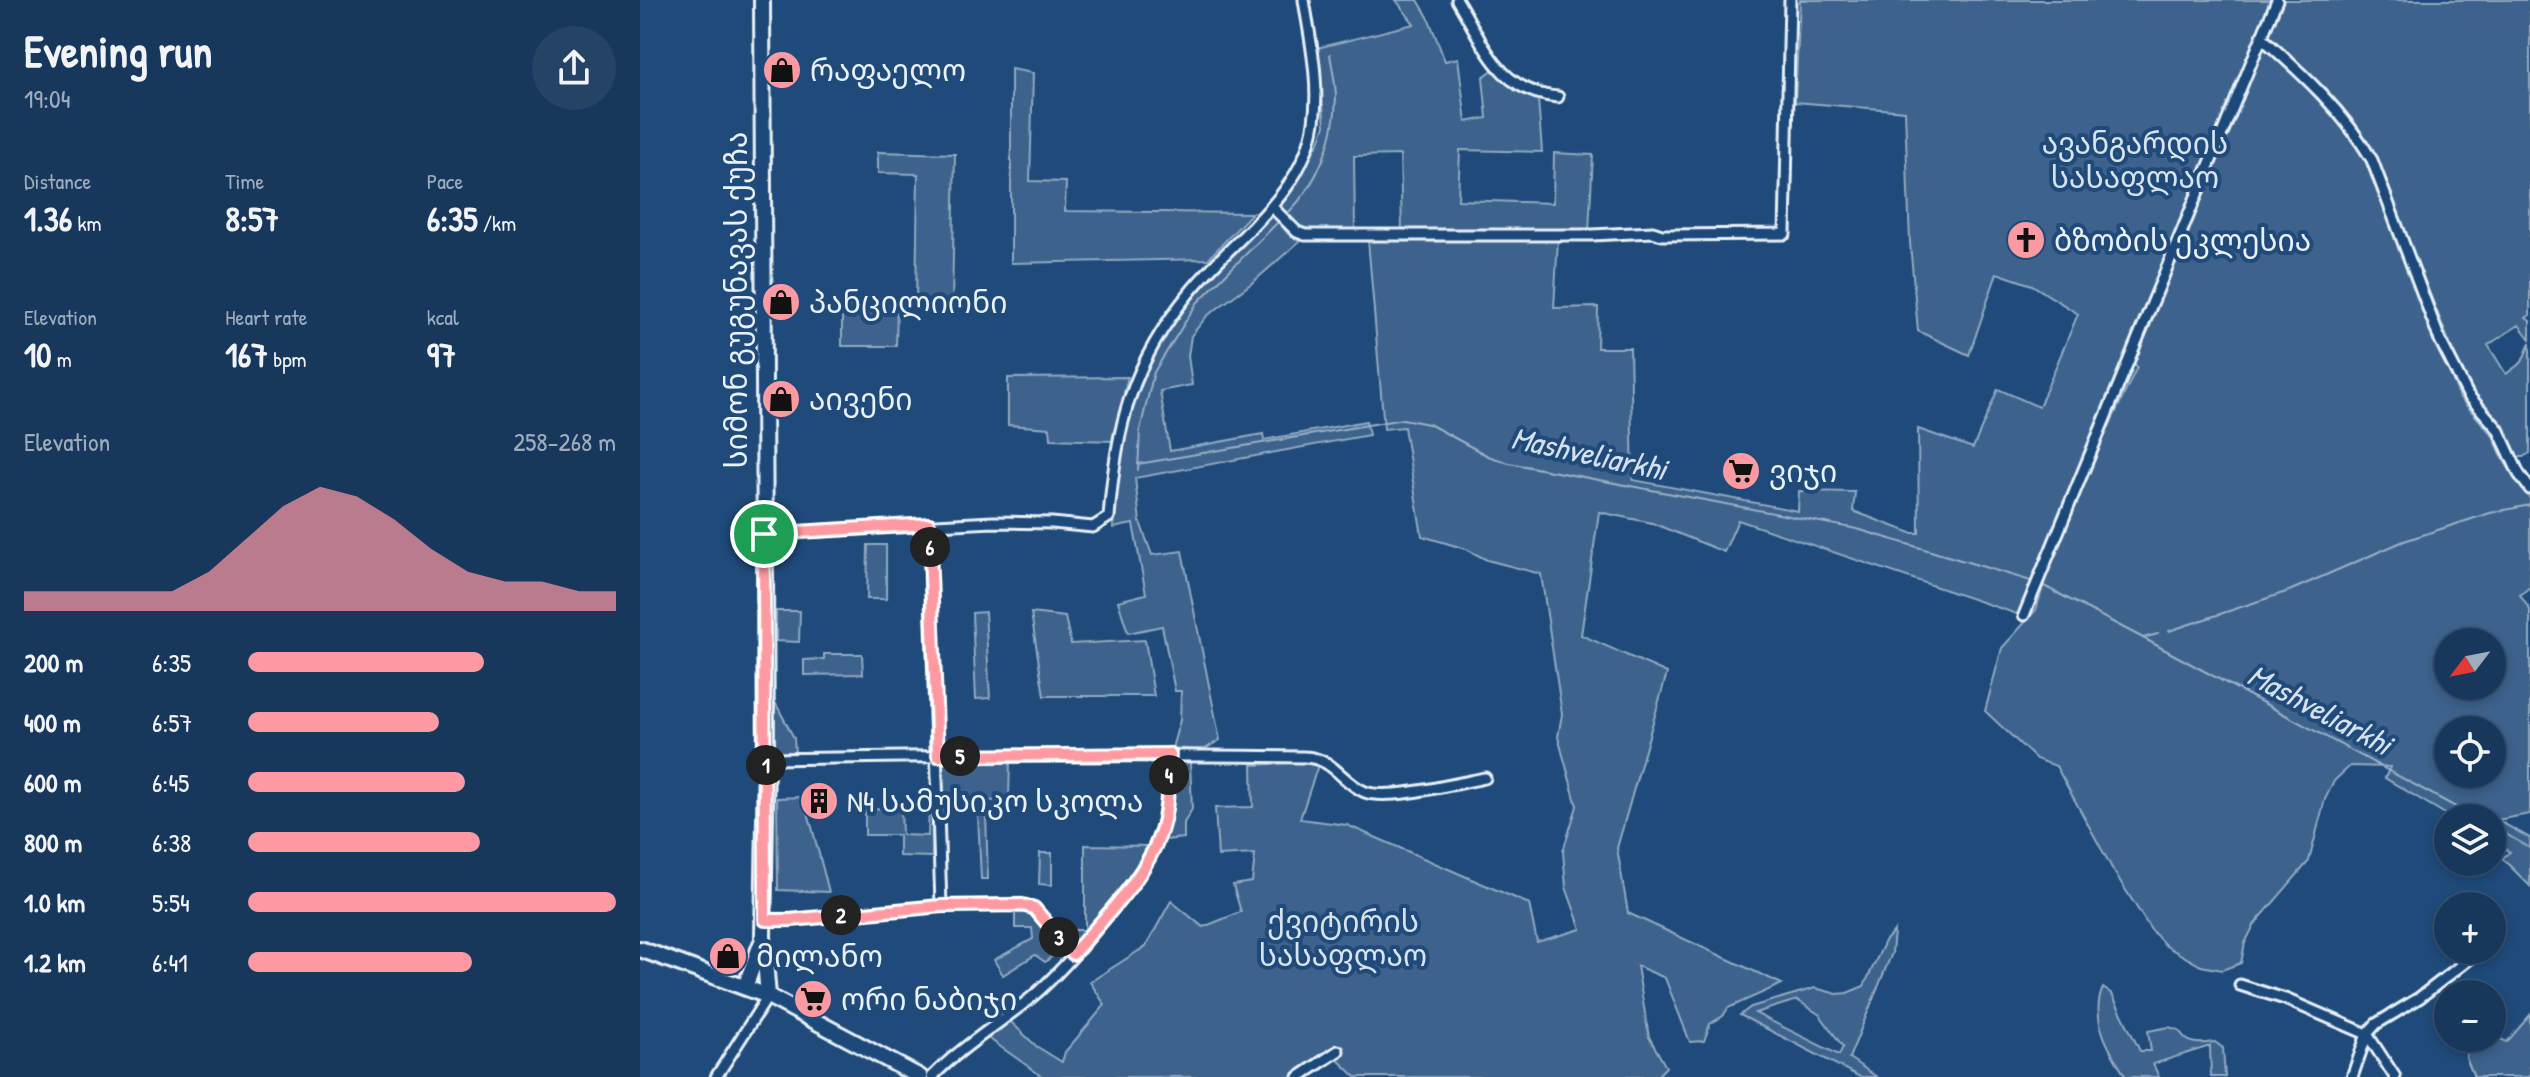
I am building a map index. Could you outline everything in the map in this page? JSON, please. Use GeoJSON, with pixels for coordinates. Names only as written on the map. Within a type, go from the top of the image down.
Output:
{"type":"FeatureCollection","features":[{"type":"Feature","properties":{"kind":"main road","name":"სიმონ გუგუნავას ქუჩა"},"geometry":{"type":"LineString","coordinates":[[762,0],[766,759],[763,936],[768,996]]}},
{"type":"Feature","properties":{"kind":"main road","name":"სიმონ გუგუნავას ქუჩა"},"geometry":{"type":"LineString","coordinates":[[745,987],[763,936]]}},
{"type":"Feature","properties":{"kind":"main road"},"geometry":{"type":"LineString","coordinates":[[640,949],[768,996],[920,1077]]}},
{"type":"Feature","properties":{"kind":"street"},"geometry":{"type":"LineString","coordinates":[[764,534],[929,524],[1052,523],[1093,527],[1109,517],[1113,471],[1126,406],[1144,359],[1190,291],[1272,207],[1305,154],[1314,121],[1313,58],[1304,0]]}},
{"type":"Feature","properties":{"kind":"street"},"geometry":{"type":"LineString","coordinates":[[1457,0],[1496,66],[1517,85],[1539,95],[1558,97]]}},
{"type":"Feature","properties":{"kind":"street"},"geometry":{"type":"LineString","coordinates":[[1272,207],[1297,232],[1305,235],[1785,234],[1790,0]]}},
{"type":"Feature","properties":{"kind":"street"},"geometry":{"type":"LineString","coordinates":[[2024,615],[2277,0]]}},
{"type":"Feature","properties":{"kind":"street"},"geometry":{"type":"LineString","coordinates":[[2262,38],[2302,73],[2357,135],[2372,160],[2440,340],[2468,395],[2498,429],[2519,474],[2530,489]]}},
{"type":"Feature","properties":{"kind":"street"},"geometry":{"type":"LineString","coordinates":[[929,524],[941,906]]}},
{"type":"Feature","properties":{"kind":"street"},"geometry":{"type":"LineString","coordinates":[[932,1077],[1042,988],[1148,860],[1160,836],[1166,812],[1170,754]]}},
{"type":"Feature","properties":{"kind":"street"},"geometry":{"type":"LineString","coordinates":[[766,759],[1170,754],[1321,759],[1354,786],[1374,795],[1485,778]]}},
{"type":"Feature","properties":{"kind":"street"},"geometry":{"type":"LineString","coordinates":[[765,920],[941,906],[1022,905],[1034,908],[1073,954]]}},
{"type":"Feature","properties":{"kind":"street"},"geometry":{"type":"LineString","coordinates":[[2352,1077],[2367,1034],[2376,1024],[2419,998],[2463,964]]}},
{"type":"Feature","properties":{"kind":"street"},"geometry":{"type":"LineString","coordinates":[[2240,985],[2285,999],[2367,1034],[2395,1077]]}},
{"type":"Feature","properties":{"kind":"street"},"geometry":{"type":"LineString","coordinates":[[716,1077],[768,996]]}},
{"type":"Feature","properties":{"kind":"street"},"geometry":{"type":"LineString","coordinates":[[1299,1077],[1338,1051]]}},
{"type":"Feature","properties":{"kind":"green space"},"geometry":{"type":"Polygon","coordinates":[[[1396,0],[1418,0],[1445,61],[1458,58],[1466,122],[1487,118],[1483,77],[1494,69],[1515,91],[1538,99],[1542,152],[1460,150],[1458,200],[1553,203],[1554,153],[1593,155],[1589,231],[1402,231],[1400,155],[1354,156],[1355,232],[1306,228],[1297,225],[1282,212],[1282,203],[1319,142],[1325,125],[1317,48],[1414,24],[1396,0]]]}},
{"type":"Feature","properties":{"kind":"green space"},"geometry":{"type":"Polygon","coordinates":[[[1800,0],[2530,0],[2530,315],[2526,318],[2530,321],[2530,339],[2519,325],[2488,345],[2506,374],[2522,362],[2530,343],[2530,453],[2518,457],[2507,432],[2475,396],[2461,371],[2407,237],[2397,240],[2460,398],[2493,436],[2504,461],[2530,499],[2530,587],[2520,595],[2530,610],[2530,814],[2506,818],[2506,804],[2434,804],[2434,807],[2385,778],[2390,767],[2350,766],[2334,781],[2325,799],[2309,861],[2254,925],[2245,943],[2241,963],[2222,970],[2201,966],[2166,946],[2151,930],[2113,870],[2056,766],[2036,759],[1985,711],[2002,648],[2036,610],[2050,564],[2137,367],[2128,356],[2020,615],[1738,520],[1724,552],[1652,523],[1599,512],[1581,635],[1667,673],[1617,848],[1628,913],[1782,984],[1728,1008],[1723,1016],[1710,1024],[1704,1041],[1690,1042],[1665,978],[1637,966],[1649,1037],[1666,1067],[1656,1077],[1356,1077],[1336,1058],[1344,1051],[1295,1077],[1043,1077],[984,1035],[1009,1020],[1036,1046],[1062,1062],[1065,1052],[1105,1005],[1090,982],[1146,946],[1171,901],[1203,927],[1241,912],[1233,885],[1252,882],[1255,854],[1218,856],[1215,808],[1253,807],[1252,765],[1307,762],[1318,765],[1300,819],[1347,825],[1529,904],[1537,942],[1581,929],[1566,887],[1563,851],[1577,806],[1558,737],[1562,714],[1541,574],[1487,560],[1466,549],[1422,536],[1404,427],[1384,429],[1368,240],[1558,239],[1554,308],[1598,307],[1597,348],[1630,348],[1633,480],[1798,511],[1799,491],[1855,492],[1853,511],[1911,533],[1919,533],[1918,429],[1973,448],[1998,389],[2039,407],[2078,314],[2032,285],[1997,273],[1969,355],[1918,331],[1910,243],[1905,111],[1795,102],[1800,0]]]}},
{"type":"Feature","properties":{"kind":"green space"},"geometry":{"type":"Polygon","coordinates":[[[1011,69],[1033,73],[1030,181],[1066,182],[1065,211],[1252,213],[1208,259],[1011,263],[1011,69]]]}},
{"type":"Feature","properties":{"kind":"green space"},"geometry":{"type":"Polygon","coordinates":[[[878,152],[955,154],[952,304],[916,303],[918,174],[878,173],[878,152]]]}},
{"type":"Feature","properties":{"kind":"green space"},"geometry":{"type":"Polygon","coordinates":[[[1271,212],[1288,234],[1300,241],[1252,283],[1207,316],[1191,336],[1188,356],[1192,385],[1160,391],[1170,451],[1263,434],[1264,440],[1366,421],[1369,435],[1135,478],[1140,522],[1152,555],[1182,551],[1220,740],[1203,750],[1172,748],[1180,720],[1181,691],[1175,691],[1162,626],[1128,633],[1118,601],[1146,594],[1133,524],[1113,528],[1118,464],[1129,409],[1147,360],[1193,293],[1271,212]]]}},
{"type":"Feature","properties":{"kind":"green space"},"geometry":{"type":"Polygon","coordinates":[[[842,306],[897,306],[896,346],[842,346],[842,306]]]}},
{"type":"Feature","properties":{"kind":"green space"},"geometry":{"type":"Polygon","coordinates":[[[1128,377],[1112,441],[1051,439],[1050,428],[1008,425],[1008,378],[1128,377]]]}},
{"type":"Feature","properties":{"kind":"green space"},"geometry":{"type":"Polygon","coordinates":[[[868,545],[886,545],[886,599],[867,599],[868,545]]]}},
{"type":"Feature","properties":{"kind":"green space"},"geometry":{"type":"Polygon","coordinates":[[[776,611],[800,611],[799,642],[776,641],[776,611]]]}},
{"type":"Feature","properties":{"kind":"green space"},"geometry":{"type":"Polygon","coordinates":[[[985,612],[990,698],[976,699],[972,613],[985,612]]]}},
{"type":"Feature","properties":{"kind":"green space"},"geometry":{"type":"Polygon","coordinates":[[[1031,613],[1065,617],[1071,644],[1145,640],[1154,696],[1044,696],[1031,613]]]}},
{"type":"Feature","properties":{"kind":"green space"},"geometry":{"type":"Polygon","coordinates":[[[824,654],[862,654],[863,674],[804,675],[804,660],[824,659],[824,654]]]}},
{"type":"Feature","properties":{"kind":"green space"},"geometry":{"type":"Polygon","coordinates":[[[775,702],[794,738],[795,753],[774,753],[775,702]]]}},
{"type":"Feature","properties":{"kind":"green space"},"geometry":{"type":"Polygon","coordinates":[[[1010,759],[1009,801],[942,800],[942,764],[945,761],[1010,759]]]}},
{"type":"Feature","properties":{"kind":"green space"},"geometry":{"type":"Polygon","coordinates":[[[1179,762],[1190,762],[1192,809],[1184,823],[1184,838],[1164,840],[1170,814],[1173,766],[1179,762]]]}},
{"type":"Feature","properties":{"kind":"green space"},"geometry":{"type":"Polygon","coordinates":[[[804,797],[829,892],[778,890],[777,798],[804,797]]]}},
{"type":"Feature","properties":{"kind":"green space"},"geometry":{"type":"Polygon","coordinates":[[[929,800],[933,800],[932,857],[899,856],[899,835],[865,835],[865,808],[901,809],[902,835],[928,836],[929,800]]]}},
{"type":"Feature","properties":{"kind":"green space"},"geometry":{"type":"Polygon","coordinates":[[[986,814],[988,879],[981,879],[978,815],[986,814]]]}},
{"type":"Feature","properties":{"kind":"green space"},"geometry":{"type":"Polygon","coordinates":[[[2506,825],[2530,838],[2530,886],[2506,862],[2506,855],[2510,852],[2506,850],[2506,825]]]}},
{"type":"Feature","properties":{"kind":"green space"},"geometry":{"type":"Polygon","coordinates":[[[1085,845],[1150,846],[1075,945],[1066,941],[1060,930],[1085,930],[1085,845]]]}},
{"type":"Feature","properties":{"kind":"green space"},"geometry":{"type":"Polygon","coordinates":[[[1040,853],[1052,853],[1052,885],[1039,884],[1040,853]]]}},
{"type":"Feature","properties":{"kind":"green space"},"geometry":{"type":"Polygon","coordinates":[[[1015,913],[1030,913],[1061,949],[1045,962],[1035,955],[1003,975],[994,960],[1033,939],[1032,928],[1015,928],[1015,913]]]}},
{"type":"Feature","properties":{"kind":"green space"},"geometry":{"type":"Polygon","coordinates":[[[1894,931],[1892,953],[1849,1058],[1877,1077],[1860,1077],[1740,1015],[1751,1007],[1815,988],[1837,994],[1864,986],[1885,941],[1894,931]],[[1797,1000],[1755,1013],[1839,1055],[1843,1047],[1820,1015],[1797,1000]]]}},
{"type":"Feature","properties":{"kind":"green space"},"geometry":{"type":"Polygon","coordinates":[[[2103,988],[2112,994],[2140,1051],[2151,1051],[2148,1031],[2169,1027],[2179,1030],[2190,1041],[2215,1042],[2223,1048],[2225,1077],[2211,1077],[2210,1046],[2153,1064],[2159,1077],[2126,1077],[2108,1046],[2100,1023],[2099,999],[2103,988]]]}},
{"type":"Feature","properties":{"kind":"green space"},"geometry":{"type":"Polygon","coordinates":[[[2530,1015],[2530,1077],[2474,1077],[2467,1052],[2506,1052],[2507,1042],[2530,1015]]]}},
{"type":"Feature","properties":{"kind":"waterway"},"geometry":{"type":"LineString","coordinates":[[1288,213],[1316,175],[1328,145],[1336,98],[1330,54]]}},
{"type":"Feature","properties":{"kind":"waterway"},"geometry":{"type":"LineString","coordinates":[[1138,470],[1140,430],[1154,372],[1197,303],[1277,223]]}},
{"type":"Feature","properties":{"kind":"waterway","name":"Mashveliarkhi"},"geometry":{"type":"LineString","coordinates":[[1138,464],[1403,419],[1429,424],[1488,456],[1509,463],[1857,529],[2031,581]]}},
{"type":"Feature","properties":{"kind":"waterway"},"geometry":{"type":"LineString","coordinates":[[2169,631],[2289,591],[2404,541],[2490,513],[2530,505]]}},
{"type":"Feature","properties":{"kind":"waterway","name":"Mashveliarkhi"},"geometry":{"type":"LineString","coordinates":[[2044,586],[2143,638],[2158,634]]}},
{"type":"Feature","properties":{"kind":"waterway","name":"Mashveliarkhi"},"geometry":{"type":"LineString","coordinates":[[2143,638],[2450,804]]}},
{"type":"Feature","properties":{"kind":"waterway","name":"Mashveliarkhi"},"geometry":{"type":"LineString","coordinates":[[2506,834],[2530,848]]}},
{"type":"Feature","properties":{"kind":"place","name":"რაფაელო"},"geometry":{"type":"Point","coordinates":[782,70]}},
{"type":"Feature","properties":{"kind":"place","name":"ბზობის ეკლესია"},"geometry":{"type":"Point","coordinates":[2026,240]}},
{"type":"Feature","properties":{"kind":"place","name":"პანცილიონი"},"geometry":{"type":"Point","coordinates":[781,302]}},
{"type":"Feature","properties":{"kind":"place","name":"აივენი"},"geometry":{"type":"Point","coordinates":[781,399]}},
{"type":"Feature","properties":{"kind":"place","name":"ვიჯი"},"geometry":{"type":"Point","coordinates":[1741,471]}},
{"type":"Feature","properties":{"kind":"place","name":"N4 სამუსიკო სკოლა"},"geometry":{"type":"Point","coordinates":[819,801]}},
{"type":"Feature","properties":{"kind":"place","name":"მილანო"},"geometry":{"type":"Point","coordinates":[728,956]}},
{"type":"Feature","properties":{"kind":"place","name":"ორი ნაბიჯი"},"geometry":{"type":"Point","coordinates":[813,999]}},
{"type":"Feature","properties":{"kind":"route"},"geometry":{"type":"LineString","coordinates":[[929,524],[938,756],[1170,754],[1166,812],[1160,836],[1133,881],[1073,954],[1034,908],[1022,905],[941,906],[765,920],[764,534],[929,524]]}},
{"type":"Feature","properties":{"kind":"park label","name":"ავანგარდის სასაფლაო"},"geometry":{"type":"Point","coordinates":[2135,160]}},
{"type":"Feature","properties":{"kind":"park label","name":"ქვიტირის სასაფლაო"},"geometry":{"type":"Point","coordinates":[1343,938]}}]}
